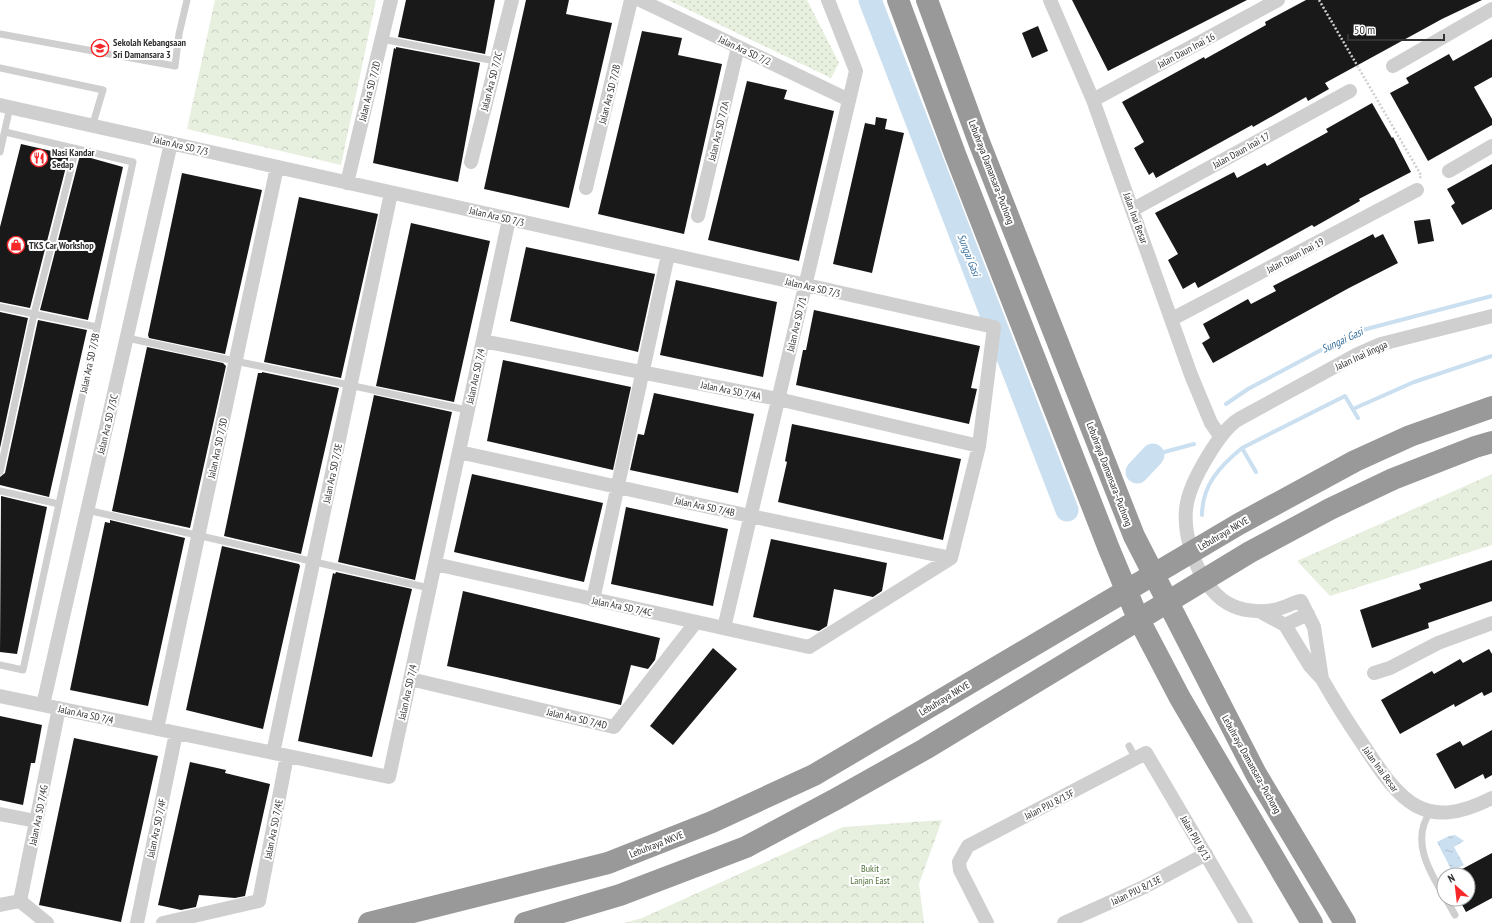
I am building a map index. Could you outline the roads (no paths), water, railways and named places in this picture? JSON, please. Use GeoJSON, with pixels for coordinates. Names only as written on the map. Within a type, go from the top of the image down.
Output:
{"type":"FeatureCollection","features":[{"type":"Feature","properties":{"kind":"highway"},"geometry":{"type":"LineString","coordinates":[[898,0],[958,161],[1106,542],[1138,616],[1180,698],[1312,923]]}},
{"type":"Feature","properties":{"kind":"highway","name":"Lebuhraya Damansara–Puchong"},"geometry":{"type":"LineString","coordinates":[[927,0],[982,149],[1134,536],[1256,774],[1345,923]]}},
{"type":"Feature","properties":{"kind":"highway","name":"Lebuhraya NKVE"},"geometry":{"type":"LineString","coordinates":[[369,923],[608,863],[712,822],[814,774],[1239,524],[1372,452],[1410,436],[1492,408]]}},
{"type":"Feature","properties":{"kind":"highway"},"geometry":{"type":"LineString","coordinates":[[525,923],[620,894],[746,847],[925,749],[1250,552],[1330,509],[1393,479],[1474,447],[1492,442]]}},
{"type":"Feature","properties":{"kind":"street","name":"Jalan Ara SD 7/2D"},"geometry":{"type":"LineString","coordinates":[[347,183],[391,0]]}},
{"type":"Feature","properties":{"kind":"street","name":"Jalan Ara SD 7/2C"},"geometry":{"type":"LineString","coordinates":[[471,162],[495,61],[512,0]]}},
{"type":"Feature","properties":{"kind":"street","name":"Jalan Ara SD 7/2B"},"geometry":{"type":"LineString","coordinates":[[586,188],[631,0]]}},
{"type":"Feature","properties":{"kind":"street","name":"Jalan Ara SD 7/2"},"geometry":{"type":"LineString","coordinates":[[640,0],[849,100]]}},
{"type":"Feature","properties":{"kind":"street","name":"Jalan Ara SD 7/1"},"geometry":{"type":"LineString","coordinates":[[724,628],[856,71],[828,0]]}},
{"type":"Feature","properties":{"kind":"street","name":"Jalan Inai Besar"},"geometry":{"type":"LineString","coordinates":[[1050,0],[1093,100],[1191,375],[1211,423],[1220,436]]}},
{"type":"Feature","properties":{"kind":"street","name":"Jalan Daun Inai 16"},"geometry":{"type":"LineString","coordinates":[[1093,100],[1278,0]]}},
{"type":"Feature","properties":{"kind":"street"},"geometry":{"type":"LineString","coordinates":[[1393,66],[1492,9]]}},
{"type":"Feature","properties":{"kind":"street","name":"Jalan Ara SD 7/2A"},"geometry":{"type":"LineString","coordinates":[[698,216],[738,47]]}},
{"type":"Feature","properties":{"kind":"street","name":"Jalan Daun Inai 17"},"geometry":{"type":"LineString","coordinates":[[1132,210],[1350,91]]}},
{"type":"Feature","properties":{"kind":"street","name":"Jalan Ara SD 7/3"},"geometry":{"type":"LineString","coordinates":[[5,106],[994,327],[979,446]]}},
{"type":"Feature","properties":{"kind":"street","name":"Jalan Ara SD 7/3C"},"geometry":{"type":"LineString","coordinates":[[43,705],[170,143]]}},
{"type":"Feature","properties":{"kind":"street"},"geometry":{"type":"LineString","coordinates":[[1450,171],[1492,146]]}},
{"type":"Feature","properties":{"kind":"street","name":"Jalan Ara SD 7/3D"},"geometry":{"type":"LineString","coordinates":[[157,729],[277,167]]}},
{"type":"Feature","properties":{"kind":"street","name":"Jalan Daun Inai 19"},"geometry":{"type":"LineString","coordinates":[[1172,319],[1417,190]]}},
{"type":"Feature","properties":{"kind":"street","name":"Jalan Ara SD 7/3E"},"geometry":{"type":"LineString","coordinates":[[273,753],[391,193]]}},
{"type":"Feature","properties":{"kind":"street","name":"Jalan Ara SD 7/4"},"geometry":{"type":"LineString","coordinates":[[0,696],[389,777],[509,219]]}},
{"type":"Feature","properties":{"kind":"street"},"geometry":{"type":"LineString","coordinates":[[594,600],[668,255]]}},
{"type":"Feature","properties":{"kind":"street","name":"Jalan Inai Jingga"},"geometry":{"type":"LineString","coordinates":[[1258,611],[1233,606],[1216,595],[1209,587],[1197,565],[1189,543],[1185,515],[1187,502],[1197,478],[1220,436],[1229,426],[1239,419],[1358,354],[1381,344],[1492,316]]}},
{"type":"Feature","properties":{"kind":"street","name":"Jalan Ara SD 7/4A"},"geometry":{"type":"LineString","coordinates":[[482,340],[778,399],[979,446]]}},
{"type":"Feature","properties":{"kind":"street"},"geometry":{"type":"LineString","coordinates":[[952,558],[979,446]]}},
{"type":"Feature","properties":{"kind":"street","name":"Jalan Ara SD 7/4B"},"geometry":{"type":"LineString","coordinates":[[458,452],[750,516],[952,558]]}},
{"type":"Feature","properties":{"kind":"street","name":"Jalan Ara SD 7/4C"},"geometry":{"type":"LineString","coordinates":[[435,564],[809,647],[952,558]]}},
{"type":"Feature","properties":{"kind":"street"},"geometry":{"type":"LineString","coordinates":[[1258,611],[1281,608],[1301,601],[1314,626],[1322,679]]}},
{"type":"Feature","properties":{"kind":"street"},"geometry":{"type":"LineString","coordinates":[[1258,611],[1285,625],[1310,666],[1322,679]]}},
{"type":"Feature","properties":{"kind":"street"},"geometry":{"type":"LineString","coordinates":[[1285,625],[1308,614]]}},
{"type":"Feature","properties":{"kind":"street","name":"Jalan Ara SD 7/4D"},"geometry":{"type":"LineString","coordinates":[[410,679],[614,727],[696,622]]}},
{"type":"Feature","properties":{"kind":"street"},"geometry":{"type":"LineString","coordinates":[[1374,673],[1390,668],[1438,643],[1492,623]]}},
{"type":"Feature","properties":{"kind":"street","name":"Jalan Inai Besar"},"geometry":{"type":"LineString","coordinates":[[1322,679],[1386,780],[1400,796],[1415,806],[1431,811],[1463,811],[1492,798]]}},
{"type":"Feature","properties":{"kind":"street","name":"Jalan Ara SD 7/4G"},"geometry":{"type":"LineString","coordinates":[[20,901],[59,708]]}},
{"type":"Feature","properties":{"kind":"street","name":"Jalan Ara SD 7/4F"},"geometry":{"type":"LineString","coordinates":[[137,923],[176,733]]}},
{"type":"Feature","properties":{"kind":"street","name":"Jalan Ara SD 7/4E"},"geometry":{"type":"LineString","coordinates":[[163,923],[259,901],[287,756]]}},
{"type":"Feature","properties":{"kind":"street","name":"Jalan PJU 8/13"},"geometry":{"type":"LineString","coordinates":[[1141,756],[1206,854],[1246,923]]}},
{"type":"Feature","properties":{"kind":"street","name":"Jalan PJU 8/13F"},"geometry":{"type":"LineString","coordinates":[[987,923],[960,870],[959,862],[968,846],[1141,756]]}},
{"type":"Feature","properties":{"kind":"street"},"geometry":{"type":"LineString","coordinates":[[0,814],[36,821]]}},
{"type":"Feature","properties":{"kind":"street","name":"Jalan PJU 8/13E"},"geometry":{"type":"LineString","coordinates":[[1064,923],[1142,888],[1206,854]]}},
{"type":"Feature","properties":{"kind":"street"},"geometry":{"type":"LineString","coordinates":[[0,906],[20,901],[47,923]]}},
{"type":"Feature","properties":{"kind":"lane"},"geometry":{"type":"LineString","coordinates":[[0,34],[175,66],[179,34],[187,0]]}},
{"type":"Feature","properties":{"kind":"lane"},"geometry":{"type":"LineString","coordinates":[[382,39],[495,61]]}},
{"type":"Feature","properties":{"kind":"lane"},"geometry":{"type":"LineString","coordinates":[[0,68],[103,90],[92,126]]}},
{"type":"Feature","properties":{"kind":"lane"},"geometry":{"type":"LineString","coordinates":[[0,152],[5,132],[5,106]]}},
{"type":"Feature","properties":{"kind":"lane","name":"Jalan Ara SD 7/3B"},"geometry":{"type":"LineString","coordinates":[[0,665],[23,670],[133,162],[5,132]]}},
{"type":"Feature","properties":{"kind":"lane"},"geometry":{"type":"LineString","coordinates":[[0,472],[34,314],[76,149]]}},
{"type":"Feature","properties":{"kind":"lane"},"geometry":{"type":"LineString","coordinates":[[0,307],[97,327]]}},
{"type":"Feature","properties":{"kind":"lane"},"geometry":{"type":"LineString","coordinates":[[126,338],[467,410]]}},
{"type":"Feature","properties":{"kind":"lane"},"geometry":{"type":"LineString","coordinates":[[0,491],[59,504]]}},
{"type":"Feature","properties":{"kind":"lane"},"geometry":{"type":"LineString","coordinates":[[88,510],[429,588]]}},
{"type":"Feature","properties":{"kind":"lane"},"geometry":{"type":"LineString","coordinates":[[1129,746],[1141,756]]}},
{"type":"Feature","properties":{"kind":"lane"},"geometry":{"type":"LineString","coordinates":[[1431,811],[1427,816],[1421,839],[1423,855],[1429,871],[1436,883]]}},
{"type":"Feature","properties":{"kind":"lane"},"geometry":{"type":"LineString","coordinates":[[1450,907],[1455,915]]}},
{"type":"Feature","properties":{"kind":"water"},"geometry":{"type":"Polygon","coordinates":[[[1455,835],[1464,841],[1454,847],[1464,865],[1460,867],[1450,867],[1437,842],[1449,836],[1455,835]]]}},
{"type":"Feature","properties":{"kind":"waterway","name":"Sungai Gasi"},"geometry":{"type":"LineString","coordinates":[[870,0],[1067,510]]}},
{"type":"Feature","properties":{"kind":"waterway","name":"Sungai Gasi"},"geometry":{"type":"LineString","coordinates":[[1226,404],[1248,389],[1355,332],[1492,296]]}},
{"type":"Feature","properties":{"kind":"waterway"},"geometry":{"type":"LineString","coordinates":[[1353,409],[1414,382],[1492,356]]}},
{"type":"Feature","properties":{"kind":"waterway"},"geometry":{"type":"LineString","coordinates":[[1202,515],[1205,494],[1209,485],[1226,462],[1242,448],[1345,396],[1358,418]]}},
{"type":"Feature","properties":{"kind":"waterway","name":"Sungai Gasi"},"geometry":{"type":"LineString","coordinates":[[1153,455],[1194,444]]}},
{"type":"Feature","properties":{"kind":"waterway"},"geometry":{"type":"LineString","coordinates":[[1242,448],[1256,472]]}},
{"type":"Feature","properties":{"kind":"waterway","name":"Sungai Gasi"},"geometry":{"type":"LineString","coordinates":[[1137,472],[1153,455]]}},
{"type":"Feature","properties":{"kind":"place","name":"Sekolah Kebangsaan Sri Damansara 3"},"geometry":{"type":"Point","coordinates":[100,48]}},
{"type":"Feature","properties":{"kind":"place","name":"Nasi Kandar Sedap"},"geometry":{"type":"Point","coordinates":[39,158]}},
{"type":"Feature","properties":{"kind":"place","name":"TKS Car Workshop"},"geometry":{"type":"Point","coordinates":[16,245]}},
{"type":"Feature","properties":{"kind":"park label","name":"Bukit Lanjan East"},"geometry":{"type":"Point","coordinates":[870,874]}}]}
